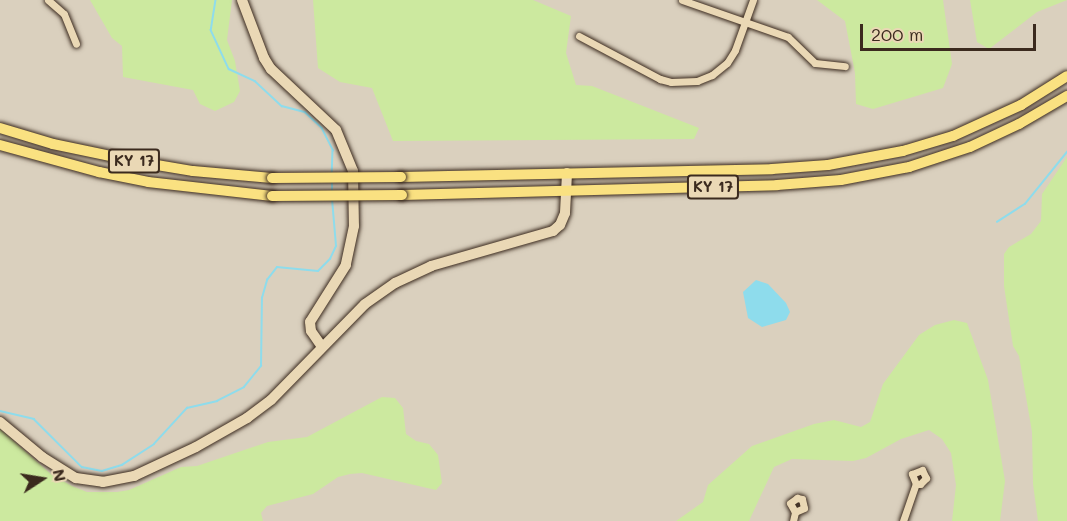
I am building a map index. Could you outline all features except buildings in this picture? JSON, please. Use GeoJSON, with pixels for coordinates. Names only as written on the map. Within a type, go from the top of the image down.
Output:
{"type":"FeatureCollection","features":[{"type":"Feature","properties":{"kind":"main road"},"geometry":{"type":"LineString","coordinates":[[242,0],[264,58],[271,69],[336,130],[353,171],[354,226],[346,265],[310,322],[310,331],[321,347]]}},
{"type":"Feature","properties":{"kind":"main road","name":"KY 17"},"geometry":{"type":"LineString","coordinates":[[0,128],[53,144],[139,162],[193,171],[272,178],[772,170],[873,158],[923,146],[976,127],[1021,105],[1067,76]]}},
{"type":"Feature","properties":{"kind":"main road","name":"KY 17"},"geometry":{"type":"LineString","coordinates":[[0,146],[99,172],[148,182],[272,196],[402,195],[777,185],[863,177],[909,167],[969,147],[1019,124],[1067,96]]}},
{"type":"Feature","properties":{"kind":"main road"},"geometry":{"type":"LineString","coordinates":[[0,422],[42,457],[76,478],[97,482],[124,479],[196,447],[247,418],[271,400],[365,304],[413,273],[553,231],[560,225],[565,213],[567,173]]}},
{"type":"Feature","properties":{"kind":"street"},"geometry":{"type":"LineString","coordinates":[[48,0],[64,14],[75,44]]}},
{"type":"Feature","properties":{"kind":"street"},"geometry":{"type":"LineString","coordinates":[[682,0],[793,39],[815,63],[845,66]]}},
{"type":"Feature","properties":{"kind":"street"},"geometry":{"type":"LineString","coordinates":[[579,36],[660,79],[671,82],[690,82],[705,79],[727,63],[735,50],[753,0]]}},
{"type":"Feature","properties":{"kind":"street"},"geometry":{"type":"LineString","coordinates":[[903,521],[916,484]]}},
{"type":"Feature","properties":{"kind":"street"},"geometry":{"type":"LineString","coordinates":[[793,521],[795,512]]}},
{"type":"Feature","properties":{"kind":"green space"},"geometry":{"type":"Polygon","coordinates":[[[90,0],[232,0],[227,40],[235,61],[240,91],[234,102],[215,111],[200,104],[193,90],[123,77],[122,46],[112,38],[90,0]]]}},
{"type":"Feature","properties":{"kind":"green space"},"geometry":{"type":"Polygon","coordinates":[[[313,0],[533,0],[571,16],[566,53],[576,85],[592,86],[699,128],[694,139],[393,141],[372,88],[340,82],[318,68],[313,0]]]}},
{"type":"Feature","properties":{"kind":"green space"},"geometry":{"type":"Polygon","coordinates":[[[817,0],[943,0],[952,64],[943,88],[873,109],[856,104],[855,73],[845,21],[817,0]]]}},
{"type":"Feature","properties":{"kind":"green space"},"geometry":{"type":"Polygon","coordinates":[[[970,0],[1067,0],[1037,12],[989,49],[977,42],[970,0]]]}},
{"type":"Feature","properties":{"kind":"green space"},"geometry":{"type":"Polygon","coordinates":[[[1067,157],[1067,521],[1038,521],[1033,484],[1032,432],[1019,356],[1013,346],[1004,286],[1004,254],[1009,247],[1031,234],[1041,221],[1042,194],[1067,157]]]}},
{"type":"Feature","properties":{"kind":"green space"},"geometry":{"type":"Polygon","coordinates":[[[954,320],[967,323],[988,380],[1005,481],[1000,521],[952,521],[956,485],[951,453],[942,439],[929,430],[901,439],[866,458],[853,461],[792,459],[774,467],[749,521],[676,521],[703,502],[708,485],[752,446],[814,424],[834,420],[861,427],[870,422],[883,384],[919,335],[935,325],[954,320]]]}},
{"type":"Feature","properties":{"kind":"green space"},"geometry":{"type":"Polygon","coordinates":[[[382,397],[395,398],[403,408],[406,434],[416,441],[429,444],[438,455],[442,483],[436,490],[362,473],[338,477],[313,494],[267,506],[261,513],[263,521],[0,521],[0,429],[52,475],[72,486],[87,492],[117,492],[129,490],[181,467],[197,466],[268,442],[307,437],[382,397]]]}},
{"type":"Feature","properties":{"kind":"water"},"geometry":{"type":"Polygon","coordinates":[[[756,280],[768,284],[786,303],[790,312],[786,320],[762,327],[748,318],[743,292],[756,280]]]}},
{"type":"Feature","properties":{"kind":"waterway"},"geometry":{"type":"LineString","coordinates":[[216,0],[211,30],[229,69],[255,81],[282,106],[305,112],[322,128],[333,150],[332,173]]}},
{"type":"Feature","properties":{"kind":"waterway"},"geometry":{"type":"LineString","coordinates":[[997,222],[1025,204],[1067,152]]}},
{"type":"Feature","properties":{"kind":"waterway"},"geometry":{"type":"LineString","coordinates":[[332,181],[332,191]]}},
{"type":"Feature","properties":{"kind":"waterway"},"geometry":{"type":"LineString","coordinates":[[0,411],[34,419],[82,467],[102,471],[122,465],[154,444],[187,408],[217,401],[244,387],[261,366],[262,298],[267,280],[277,267],[318,271],[330,259],[336,246],[332,199]]}}]}
